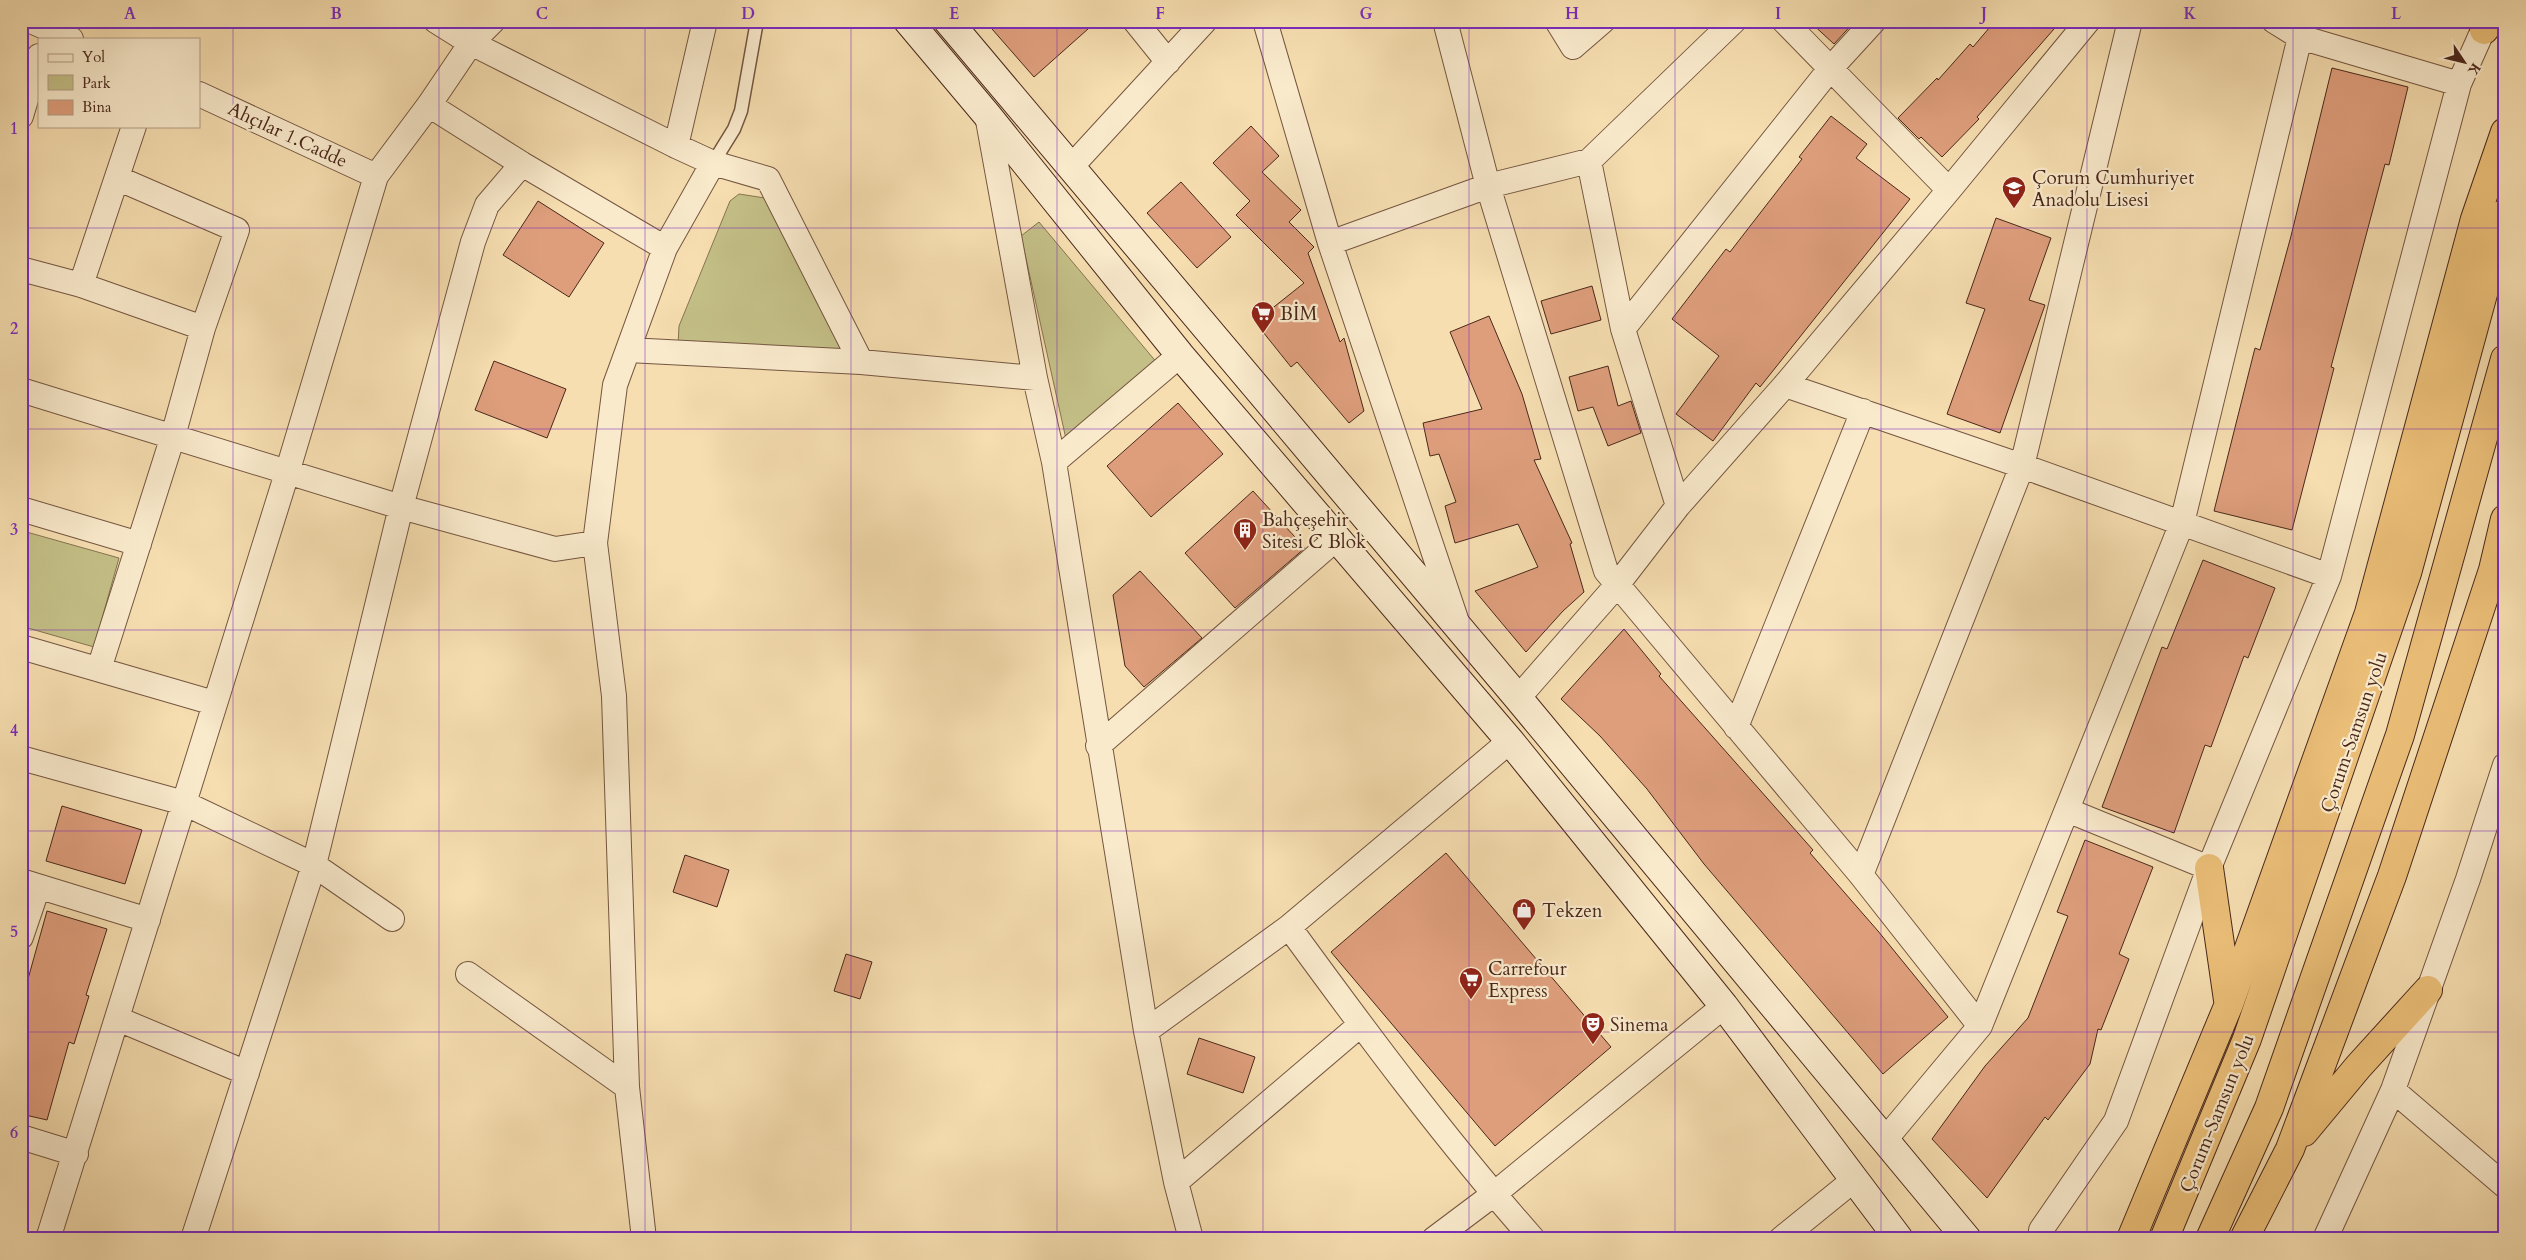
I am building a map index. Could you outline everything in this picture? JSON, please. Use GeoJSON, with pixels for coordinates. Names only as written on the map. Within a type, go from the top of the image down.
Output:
{"type":"FeatureCollection","features":[{"type":"Feature","properties":{"kind":"highway"},"geometry":{"type":"LineString","coordinates":[[2131,1239],[2229,1004],[2369,613],[2475,219],[2505,132]]}},
{"type":"Feature","properties":{"kind":"highway","name":"Çorum-Samsun yolu"},"geometry":{"type":"LineString","coordinates":[[2164,1239],[2247,1039],[2407,574],[2505,213]]}},
{"type":"Feature","properties":{"kind":"highway"},"geometry":{"type":"LineString","coordinates":[[2210,1239],[2268,1108],[2400,735],[2505,359]]}},
{"type":"Feature","properties":{"kind":"highway"},"geometry":{"type":"LineString","coordinates":[[2244,1239],[2290,1149],[2392,876],[2493,570],[2505,519]]}},
{"type":"Feature","properties":{"kind":"highway"},"geometry":{"type":"LineString","coordinates":[[2209,868],[2229,1004]]}},
{"type":"Feature","properties":{"kind":"highway"},"geometry":{"type":"LineString","coordinates":[[2290,1149],[2358,1067],[2428,990]]}},
{"type":"Feature","properties":{"kind":"main road"},"geometry":{"type":"LineString","coordinates":[[908,21],[987,115],[1180,355],[1510,741],[1724,1006],[1900,1239]]}},
{"type":"Feature","properties":{"kind":"main road"},"geometry":{"type":"LineString","coordinates":[[948,21],[1461,633],[1518,698],[1967,1239]]}},
{"type":"Feature","properties":{"kind":"main road"},"geometry":{"type":"LineString","coordinates":[[1492,720],[1518,698]]}},
{"type":"Feature","properties":{"kind":"main road"},"geometry":{"type":"LineString","coordinates":[[1510,741],[1535,720]]}},
{"type":"Feature","properties":{"kind":"street"},"geometry":{"type":"LineString","coordinates":[[436,21],[471,43],[676,146],[713,163],[768,179],[861,362]]}},
{"type":"Feature","properties":{"kind":"street"},"geometry":{"type":"LineString","coordinates":[[48,1239],[287,473],[376,176],[430,105],[471,43],[493,21]]}},
{"type":"Feature","properties":{"kind":"street"},"geometry":{"type":"LineString","coordinates":[[676,146],[704,21]]}},
{"type":"Feature","properties":{"kind":"street"},"geometry":{"type":"LineString","coordinates":[[1135,21],[1168,62]]}},
{"type":"Feature","properties":{"kind":"street"},"geometry":{"type":"LineString","coordinates":[[1071,168],[1205,21]]}},
{"type":"Feature","properties":{"kind":"street"},"geometry":{"type":"LineString","coordinates":[[1265,21],[1330,243],[1461,633]]}},
{"type":"Feature","properties":{"kind":"street"},"geometry":{"type":"LineString","coordinates":[[1445,21],[1488,186],[1606,571],[1861,875],[1980,1026]]}},
{"type":"Feature","properties":{"kind":"street"},"geometry":{"type":"LineString","coordinates":[[1557,21],[1573,47],[1603,21]]}},
{"type":"Feature","properties":{"kind":"street"},"geometry":{"type":"LineString","coordinates":[[1330,243],[1488,186],[1589,161],[1734,21]]}},
{"type":"Feature","properties":{"kind":"street"},"geometry":{"type":"LineString","coordinates":[[1784,21],[1949,190]]}},
{"type":"Feature","properties":{"kind":"street"},"geometry":{"type":"LineString","coordinates":[[1623,329],[1830,69],[1874,21]]}},
{"type":"Feature","properties":{"kind":"street"},"geometry":{"type":"LineString","coordinates":[[1518,698],[1617,585],[1678,506],[1784,385],[1949,190],[2088,21]]}},
{"type":"Feature","properties":{"kind":"street"},"geometry":{"type":"LineString","coordinates":[[1861,875],[2022,466],[2130,21]]}},
{"type":"Feature","properties":{"kind":"street"},"geometry":{"type":"LineString","coordinates":[[2274,21],[2300,36],[2459,84]]}},
{"type":"Feature","properties":{"kind":"street"},"geometry":{"type":"LineString","coordinates":[[2041,1230],[2116,1121],[2209,868],[2329,576],[2459,84],[2487,24]]}},
{"type":"Feature","properties":{"kind":"street"},"geometry":{"type":"LineString","coordinates":[[43,28],[68,38]]}},
{"type":"Feature","properties":{"kind":"street"},"geometry":{"type":"LineString","coordinates":[[1884,1141],[1980,1026],[2182,524],[2300,36]]}},
{"type":"Feature","properties":{"kind":"street"},"geometry":{"type":"LineString","coordinates":[[21,116],[38,59]]}},
{"type":"Feature","properties":{"kind":"street","name":"Ahçılar 1.Cadde"},"geometry":{"type":"LineString","coordinates":[[200,94],[376,176]]}},
{"type":"Feature","properties":{"kind":"street"},"geometry":{"type":"LineString","coordinates":[[430,105],[522,164],[665,248]]}},
{"type":"Feature","properties":{"kind":"street"},"geometry":{"type":"LineString","coordinates":[[987,115],[1034,378],[1054,462],[1098,746],[1146,1031],[1176,1182],[1191,1239]]}},
{"type":"Feature","properties":{"kind":"street"},"geometry":{"type":"LineString","coordinates":[[81,285],[133,128]]}},
{"type":"Feature","properties":{"kind":"street"},"geometry":{"type":"LineString","coordinates":[[1589,161],[1623,329],[1678,506]]}},
{"type":"Feature","properties":{"kind":"street"},"geometry":{"type":"LineString","coordinates":[[644,1239],[627,1086],[614,696],[596,543],[615,385],[665,248],[713,163]]}},
{"type":"Feature","properties":{"kind":"street"},"geometry":{"type":"LineString","coordinates":[[193,1239],[314,865],[401,507],[473,242],[487,205],[522,164]]}},
{"type":"Feature","properties":{"kind":"street"},"geometry":{"type":"LineString","coordinates":[[99,669],[173,436],[203,328],[237,230],[117,178]]}},
{"type":"Feature","properties":{"kind":"street"},"geometry":{"type":"LineString","coordinates":[[21,269],[81,285],[203,328]]}},
{"type":"Feature","properties":{"kind":"street"},"geometry":{"type":"LineString","coordinates":[[628,350],[861,362],[1034,378]]}},
{"type":"Feature","properties":{"kind":"street"},"geometry":{"type":"LineString","coordinates":[[1054,462],[1180,355]]}},
{"type":"Feature","properties":{"kind":"street"},"geometry":{"type":"LineString","coordinates":[[1784,385],[2022,466],[2329,576]]}},
{"type":"Feature","properties":{"kind":"street"},"geometry":{"type":"LineString","coordinates":[[21,390],[401,507],[555,549],[596,543]]}},
{"type":"Feature","properties":{"kind":"street"},"geometry":{"type":"LineString","coordinates":[[1736,727],[1863,411]]}},
{"type":"Feature","properties":{"kind":"street"},"geometry":{"type":"LineString","coordinates":[[21,509],[139,544]]}},
{"type":"Feature","properties":{"kind":"street"},"geometry":{"type":"LineString","coordinates":[[1098,746],[1337,538]]}},
{"type":"Feature","properties":{"kind":"street"},"geometry":{"type":"LineString","coordinates":[[21,647],[214,703]]}},
{"type":"Feature","properties":{"kind":"street"},"geometry":{"type":"LineString","coordinates":[[1146,1031],[1289,927],[1510,741]]}},
{"type":"Feature","properties":{"kind":"street"},"geometry":{"type":"LineString","coordinates":[[21,758],[184,803],[314,865],[392,919]]}},
{"type":"Feature","properties":{"kind":"street"},"geometry":{"type":"LineString","coordinates":[[2325,1239],[2393,1090],[2505,765]]}},
{"type":"Feature","properties":{"kind":"street"},"geometry":{"type":"LineString","coordinates":[[2067,810],[2209,868]]}},
{"type":"Feature","properties":{"kind":"street"},"geometry":{"type":"LineString","coordinates":[[21,937],[29,884],[148,920]]}},
{"type":"Feature","properties":{"kind":"street"},"geometry":{"type":"LineString","coordinates":[[1289,927],[1360,1025],[1494,1194],[1533,1239]]}},
{"type":"Feature","properties":{"kind":"street"},"geometry":{"type":"LineString","coordinates":[[468,974],[627,1086]]}},
{"type":"Feature","properties":{"kind":"street"},"geometry":{"type":"LineString","coordinates":[[1434,1239],[1494,1194],[1724,1006]]}},
{"type":"Feature","properties":{"kind":"street"},"geometry":{"type":"LineString","coordinates":[[118,1019],[247,1073]]}},
{"type":"Feature","properties":{"kind":"street"},"geometry":{"type":"LineString","coordinates":[[1176,1182],[1360,1025]]}},
{"type":"Feature","properties":{"kind":"street"},"geometry":{"type":"LineString","coordinates":[[2393,1090],[2505,1186]]}},
{"type":"Feature","properties":{"kind":"street"},"geometry":{"type":"LineString","coordinates":[[21,1137],[76,1154]]}},
{"type":"Feature","properties":{"kind":"street"},"geometry":{"type":"LineString","coordinates":[[1781,1239],[1855,1179]]}},
{"type":"Feature","properties":{"kind":"lane"},"geometry":{"type":"LineString","coordinates":[[713,163],[734,129],[741,111],[757,21]]}},
{"type":"Feature","properties":{"kind":"green space"},"geometry":{"type":"Polygon","coordinates":[[[21,31],[24,33],[29,48],[21,73],[21,31]]]}},
{"type":"Feature","properties":{"kind":"green space"},"geometry":{"type":"Polygon","coordinates":[[[739,194],[765,198],[840,342],[843,352],[678,345],[679,326],[730,201],[739,194]]]}},
{"type":"Feature","properties":{"kind":"green space"},"geometry":{"type":"Polygon","coordinates":[[[1039,222],[1158,364],[1066,439],[1021,236],[1039,222]]]}},
{"type":"Feature","properties":{"kind":"green space"},"geometry":{"type":"Polygon","coordinates":[[[23,531],[119,558],[94,647],[21,626],[23,531]]]}},
{"type":"Feature","properties":{"kind":"building"},"geometry":{"type":"Polygon","coordinates":[[[985,21],[1097,21],[1034,77],[985,21]]]}},
{"type":"Feature","properties":{"kind":"building"},"geometry":{"type":"Polygon","coordinates":[[[1809,21],[1855,21],[1834,44],[1809,21]]]}},
{"type":"Feature","properties":{"kind":"building"},"geometry":{"type":"Polygon","coordinates":[[[1995,21],[2046,21],[2054,29],[1977,117],[1979,119],[1942,157],[1921,137],[1919,139],[1898,118],[1937,78],[1938,80],[1970,44],[1973,47],[1995,21]]]}},
{"type":"Feature","properties":{"kind":"building"},"geometry":{"type":"Polygon","coordinates":[[[2332,68],[2408,87],[2389,165],[2385,164],[2331,367],[2334,368],[2292,530],[2214,511],[2255,348],[2260,350],[2291,236],[2332,68]]]}},
{"type":"Feature","properties":{"kind":"building"},"geometry":{"type":"Polygon","coordinates":[[[1831,116],[1867,144],[1856,158],[1910,199],[1760,387],[1756,383],[1713,441],[1676,414],[1719,356],[1672,319],[1726,249],[1730,252],[1802,159],[1799,157],[1831,116]]]}},
{"type":"Feature","properties":{"kind":"building"},"geometry":{"type":"Polygon","coordinates":[[[1251,126],[1279,156],[1262,172],[1301,210],[1289,222],[1314,247],[1308,253],[1340,342],[1344,338],[1364,411],[1349,423],[1297,362],[1291,367],[1255,322],[1304,283],[1236,215],[1250,201],[1213,163],[1251,126]]]}},
{"type":"Feature","properties":{"kind":"building"},"geometry":{"type":"Polygon","coordinates":[[[1181,182],[1231,237],[1197,268],[1147,213],[1181,182]]]}},
{"type":"Feature","properties":{"kind":"building"},"geometry":{"type":"Polygon","coordinates":[[[538,201],[604,243],[569,297],[503,255],[538,201]]]}},
{"type":"Feature","properties":{"kind":"building"},"geometry":{"type":"Polygon","coordinates":[[[1996,218],[2051,238],[2029,300],[2045,305],[2000,433],[1947,414],[1985,309],[1966,303],[1996,218]]]}},
{"type":"Feature","properties":{"kind":"building"},"geometry":{"type":"Polygon","coordinates":[[[1592,286],[1601,320],[1551,334],[1541,301],[1592,286]]]}},
{"type":"Feature","properties":{"kind":"building"},"geometry":{"type":"Polygon","coordinates":[[[1489,316],[1522,394],[1541,459],[1534,460],[1572,543],[1570,544],[1584,592],[1563,611],[1526,652],[1475,591],[1538,567],[1518,524],[1455,543],[1445,506],[1456,502],[1439,454],[1430,456],[1423,423],[1482,409],[1450,332],[1489,316]]]}},
{"type":"Feature","properties":{"kind":"building"},"geometry":{"type":"Polygon","coordinates":[[[494,361],[566,389],[547,438],[475,410],[494,361]]]}},
{"type":"Feature","properties":{"kind":"building"},"geometry":{"type":"Polygon","coordinates":[[[1608,366],[1618,406],[1631,401],[1641,433],[1608,446],[1593,407],[1578,411],[1569,377],[1608,366]]]}},
{"type":"Feature","properties":{"kind":"building"},"geometry":{"type":"Polygon","coordinates":[[[1178,403],[1223,454],[1151,517],[1107,466],[1178,403]]]}},
{"type":"Feature","properties":{"kind":"building","name":"Bahçeşehir Sitesi C Blok"},"geometry":{"type":"Polygon","coordinates":[[[1253,491],[1305,548],[1235,608],[1185,553],[1253,491]]]}},
{"type":"Feature","properties":{"kind":"building"},"geometry":{"type":"Polygon","coordinates":[[[2203,560],[2275,588],[2248,658],[2244,656],[2211,747],[2205,745],[2174,833],[2102,807],[2162,647],[2167,649],[2203,560]]]}},
{"type":"Feature","properties":{"kind":"building"},"geometry":{"type":"Polygon","coordinates":[[[1140,571],[1202,638],[1144,687],[1125,666],[1113,595],[1140,571]]]}},
{"type":"Feature","properties":{"kind":"building"},"geometry":{"type":"Polygon","coordinates":[[[1624,629],[1661,674],[1659,676],[1813,850],[1810,853],[1878,931],[1948,1017],[1883,1074],[1704,864],[1647,789],[1600,736],[1561,699],[1624,629]]]}},
{"type":"Feature","properties":{"kind":"building"},"geometry":{"type":"Polygon","coordinates":[[[62,806],[142,830],[125,884],[46,861],[62,806]]]}},
{"type":"Feature","properties":{"kind":"building"},"geometry":{"type":"Polygon","coordinates":[[[2085,840],[2153,867],[2119,954],[2129,959],[2101,1030],[2098,1029],[2090,1064],[2048,1120],[2045,1117],[1987,1198],[1932,1139],[1985,1066],[2028,1018],[2068,916],[2057,912],[2085,840]]]}},
{"type":"Feature","properties":{"kind":"building","name":"Carrefour Express"},"geometry":{"type":"Polygon","coordinates":[[[1446,853],[1611,1047],[1495,1146],[1331,952],[1446,853]]]}},
{"type":"Feature","properties":{"kind":"building"},"geometry":{"type":"Polygon","coordinates":[[[685,855],[729,870],[717,907],[673,892],[685,855]]]}},
{"type":"Feature","properties":{"kind":"building"},"geometry":{"type":"Polygon","coordinates":[[[47,911],[107,929],[86,995],[89,996],[74,1044],[69,1042],[47,1120],[21,1114],[21,1004],[47,911]]]}},
{"type":"Feature","properties":{"kind":"building"},"geometry":{"type":"Polygon","coordinates":[[[846,954],[872,962],[860,999],[834,991],[846,954]]]}},
{"type":"Feature","properties":{"kind":"building"},"geometry":{"type":"Polygon","coordinates":[[[1199,1038],[1255,1057],[1243,1093],[1187,1074],[1199,1038]]]}},
{"type":"Feature","properties":{"kind":"place","name":"Çorum Cumhuriyet Anadolu Lisesi"},"geometry":{"type":"Point","coordinates":[2014,209]}},
{"type":"Feature","properties":{"kind":"place","name":"BİM"},"geometry":{"type":"Point","coordinates":[1263,334]}},
{"type":"Feature","properties":{"kind":"place","name":"Bahçeşehir Sitesi C Blok"},"geometry":{"type":"Point","coordinates":[1245,551]}},
{"type":"Feature","properties":{"kind":"place","name":"Tekzen"},"geometry":{"type":"Point","coordinates":[1524,931]}},
{"type":"Feature","properties":{"kind":"place","name":"Carrefour Express"},"geometry":{"type":"Point","coordinates":[1471,1000]}},
{"type":"Feature","properties":{"kind":"place","name":"Sinema"},"geometry":{"type":"Point","coordinates":[1593,1045]}}]}
